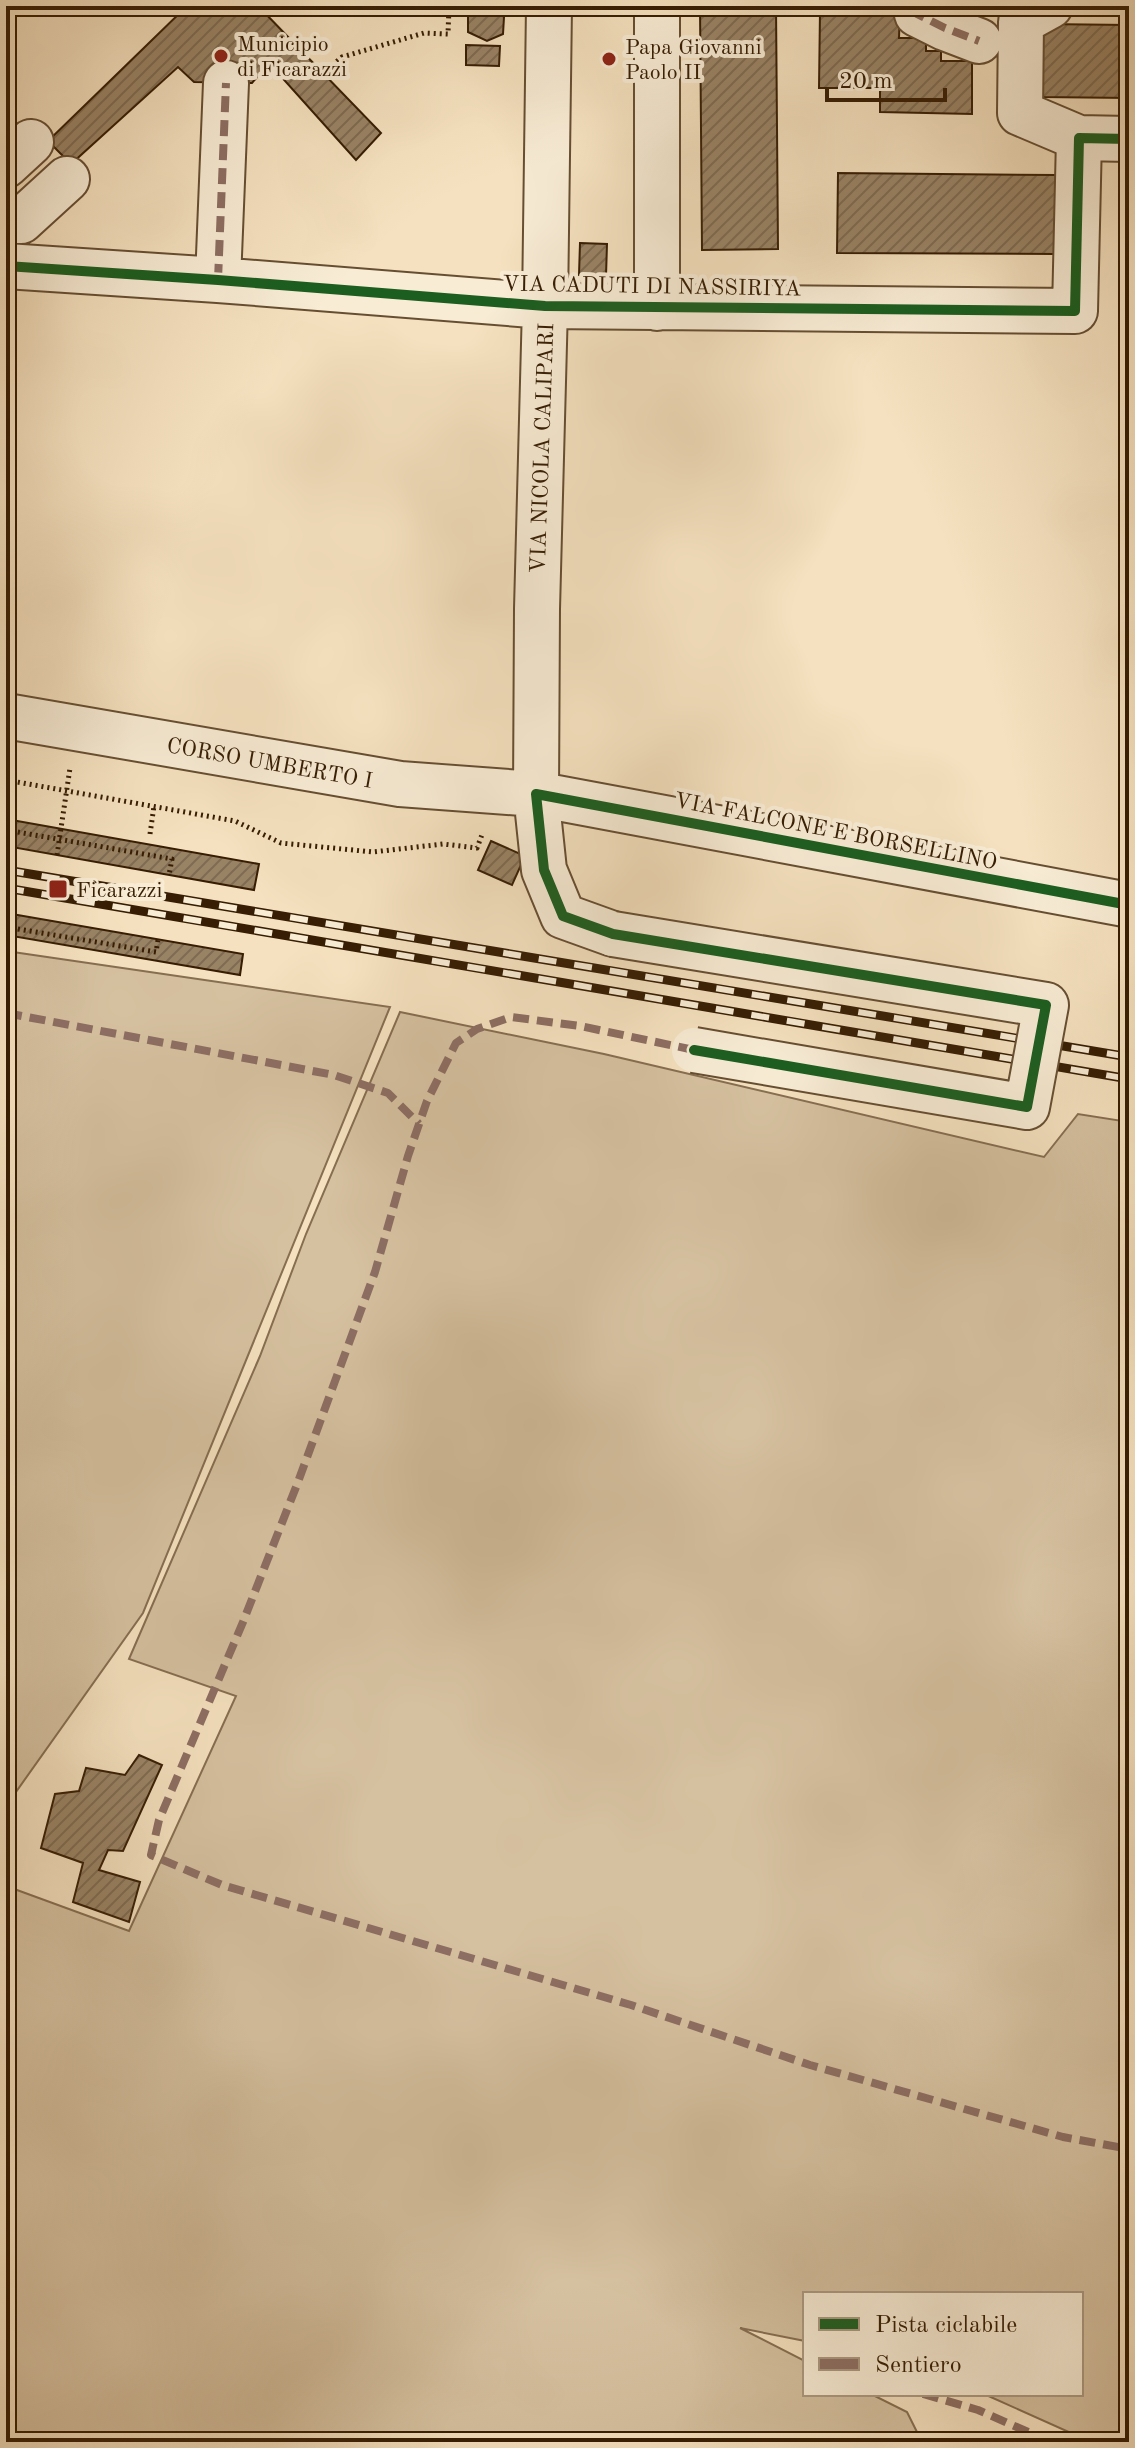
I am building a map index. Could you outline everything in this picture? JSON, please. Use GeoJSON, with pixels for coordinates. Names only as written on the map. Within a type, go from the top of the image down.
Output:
{"type":"FeatureCollection","features":[{"type":"Feature","properties":{"kind":"street","name":"VIA NICOLA CALIPARI"},"geometry":{"type":"LineString","coordinates":[[549,6],[537,609],[517,792],[563,916],[613,934],[1046,1005],[1027,1107],[694,1050]]}},
{"type":"Feature","properties":{"kind":"street"},"geometry":{"type":"LineString","coordinates":[[657,6],[657,308]]}},
{"type":"Feature","properties":{"kind":"street"},"geometry":{"type":"LineString","coordinates":[[915,6],[917,14],[979,41]]}},
{"type":"Feature","properties":{"kind":"street"},"geometry":{"type":"LineString","coordinates":[[1050,6],[1021,22],[1020,113],[1079,138],[1129,139]]}},
{"type":"Feature","properties":{"kind":"street"},"geometry":{"type":"LineString","coordinates":[[218,280],[226,83]]}},
{"type":"Feature","properties":{"kind":"street","name":"VIA CADUTI DI NASSIRIYA"},"geometry":{"type":"LineString","coordinates":[[6,266],[545,306],[1075,311],[1079,138]]}},
{"type":"Feature","properties":{"kind":"street"},"geometry":{"type":"LineString","coordinates":[[6,221],[21,221],[67,179]]}},
{"type":"Feature","properties":{"kind":"street","name":"CORSO UMBERTO I"},"geometry":{"type":"LineString","coordinates":[[6,716],[400,784],[517,792]]}},
{"type":"Feature","properties":{"kind":"street","name":"VIA FALCONE E BORSELLINO"},"geometry":{"type":"LineString","coordinates":[[517,792],[1129,905]]}},
{"type":"Feature","properties":{"kind":"path"},"geometry":{"type":"LineString","coordinates":[[323,73],[342,57],[424,33],[448,34],[449,6]]}},
{"type":"Feature","properties":{"kind":"path"},"geometry":{"type":"LineString","coordinates":[[6,780],[235,821],[281,843],[373,852],[443,844],[477,848],[517,792]]}},
{"type":"Feature","properties":{"kind":"path"},"geometry":{"type":"LineString","coordinates":[[57,855],[67,790]]}},
{"type":"Feature","properties":{"kind":"path"},"geometry":{"type":"LineString","coordinates":[[150,834],[154,806]]}},
{"type":"Feature","properties":{"kind":"path"},"geometry":{"type":"LineString","coordinates":[[6,830],[172,859],[169,875]]}},
{"type":"Feature","properties":{"kind":"path"},"geometry":{"type":"LineString","coordinates":[[6,927],[156,952],[158,940]]}},
{"type":"Feature","properties":{"kind":"shaded area"},"geometry":{"type":"Polygon","coordinates":[[[6,951],[390,1007],[143,1613],[6,1806],[6,951]]]}},
{"type":"Feature","properties":{"kind":"shaded area"},"geometry":{"type":"Polygon","coordinates":[[[400,1012],[604,1054],[1044,1157],[1078,1114],[1129,1122],[1129,2442],[1091,2442],[988,2396],[1083,2396],[1083,2292],[803,2292],[803,2341],[740,2328],[803,2360],[803,2396],[875,2396],[907,2412],[922,2442],[6,2442],[6,1886],[129,1931],[236,1696],[129,1659],[260,1356],[306,1234],[400,1012]]]}},
{"type":"Feature","properties":{"kind":"building"},"geometry":{"type":"Polygon","coordinates":[[[187,6],[262,6],[262,10],[381,133],[356,160],[269,63],[252,83],[194,82],[178,67],[71,164],[48,141],[187,6]]]}},
{"type":"Feature","properties":{"kind":"building"},"geometry":{"type":"Polygon","coordinates":[[[485,6],[504,17],[503,34],[487,41],[468,32],[468,16],[485,6]]]}},
{"type":"Feature","properties":{"kind":"building"},"geometry":{"type":"Polygon","coordinates":[[[700,6],[776,6],[778,249],[702,250],[700,6]]]}},
{"type":"Feature","properties":{"kind":"building"},"geometry":{"type":"Polygon","coordinates":[[[820,11],[900,11],[899,38],[926,38],[926,51],[941,51],[941,61],[972,61],[972,114],[880,112],[880,88],[819,88],[820,11]]]}},
{"type":"Feature","properties":{"kind":"building"},"geometry":{"type":"Polygon","coordinates":[[[1043,24],[1129,25],[1129,98],[1041,97],[1043,24]]]}},
{"type":"Feature","properties":{"kind":"building"},"geometry":{"type":"Polygon","coordinates":[[[466,45],[500,46],[499,66],[466,65],[466,45]]]}},
{"type":"Feature","properties":{"kind":"building"},"geometry":{"type":"Polygon","coordinates":[[[838,173],[1056,175],[1055,254],[837,253],[838,173]]]}},
{"type":"Feature","properties":{"kind":"building"},"geometry":{"type":"Polygon","coordinates":[[[580,243],[607,244],[606,276],[579,275],[580,243]]]}},
{"type":"Feature","properties":{"kind":"building"},"geometry":{"type":"Polygon","coordinates":[[[6,819],[259,864],[254,890],[6,846],[6,819]]]}},
{"type":"Feature","properties":{"kind":"building"},"geometry":{"type":"Polygon","coordinates":[[[491,841],[525,856],[512,885],[478,870],[491,841]]]}},
{"type":"Feature","properties":{"kind":"building"},"geometry":{"type":"Polygon","coordinates":[[[6,913],[243,954],[240,975],[6,935],[6,913]]]}},
{"type":"Feature","properties":{"kind":"building"},"geometry":{"type":"Polygon","coordinates":[[[139,1755],[162,1765],[123,1851],[108,1850],[99,1870],[140,1882],[129,1922],[73,1902],[83,1863],[41,1848],[55,1794],[79,1791],[86,1768],[125,1775],[139,1755]]]}},
{"type":"Feature","properties":{"kind":"railway"},"geometry":{"type":"LineString","coordinates":[[6,870],[1129,1057]]}},
{"type":"Feature","properties":{"kind":"railway"},"geometry":{"type":"LineString","coordinates":[[6,888],[1129,1079]]}},
{"type":"Feature","properties":{"kind":"marked path"},"geometry":{"type":"LineString","coordinates":[[915,6],[917,14],[979,41]]}},
{"type":"Feature","properties":{"kind":"marked path"},"geometry":{"type":"LineString","coordinates":[[218,280],[226,83]]}},
{"type":"Feature","properties":{"kind":"marked path"},"geometry":{"type":"LineString","coordinates":[[6,1013],[334,1075],[388,1093],[419,1124]]}},
{"type":"Feature","properties":{"kind":"marked path"},"geometry":{"type":"LineString","coordinates":[[694,1050],[580,1026],[511,1017],[477,1029],[456,1043],[427,1101],[375,1272],[243,1622],[159,1820],[151,1855],[222,1885],[631,2005],[810,2065],[1063,2137],[1129,2149]]}},
{"type":"Feature","properties":{"kind":"marked path"},"geometry":{"type":"LineString","coordinates":[[930,2396],[978,2410],[1051,2442]]}},
{"type":"Feature","properties":{"kind":"cycle path"},"geometry":{"type":"LineString","coordinates":[[6,266],[545,306],[1075,311],[1079,138],[1129,139]]}},
{"type":"Feature","properties":{"kind":"cycle path"},"geometry":{"type":"LineString","coordinates":[[694,1050],[1027,1107],[1046,1005],[613,934],[563,916],[544,870],[536,794],[1129,905]]}},
{"type":"Feature","properties":{"kind":"place","name":"Municipio di Ficarazzi"},"geometry":{"type":"Point","coordinates":[221,56]}},
{"type":"Feature","properties":{"kind":"place","name":"Papa Giovanni Paolo II"},"geometry":{"type":"Point","coordinates":[609,59]}},
{"type":"Feature","properties":{"kind":"place","name":"Ficarazzi"},"geometry":{"type":"Point","coordinates":[58,889]}}]}
